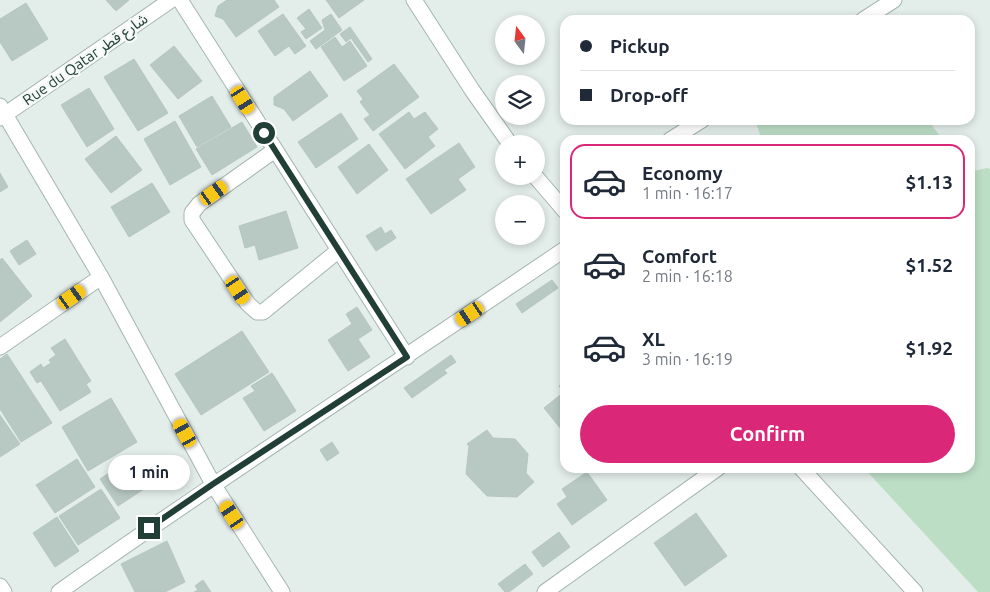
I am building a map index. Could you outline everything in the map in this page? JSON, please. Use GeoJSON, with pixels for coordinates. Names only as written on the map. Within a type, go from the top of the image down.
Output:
{"type":"FeatureCollection","features":[{"type":"Feature","properties":{"kind":"street","name":"Rue du Qatar شارع قطر"},"geometry":{"type":"LineString","coordinates":[[2,113],[171,0]]}},
{"type":"Feature","properties":{"kind":"street"},"geometry":{"type":"LineString","coordinates":[[180,0],[407,357]]}},
{"type":"Feature","properties":{"kind":"street"},"geometry":{"type":"LineString","coordinates":[[414,0],[504,135]]}},
{"type":"Feature","properties":{"kind":"street"},"geometry":{"type":"LineString","coordinates":[[871,15],[894,0]]}},
{"type":"Feature","properties":{"kind":"street"},"geometry":{"type":"LineString","coordinates":[[2,113],[101,277],[213,484],[282,592]]}},
{"type":"Feature","properties":{"kind":"street"},"geometry":{"type":"LineString","coordinates":[[678,135],[694,125]]}},
{"type":"Feature","properties":{"kind":"street"},"geometry":{"type":"LineString","coordinates":[[275,150],[198,204],[192,213],[192,220],[248,304],[257,312],[263,312],[339,250]]}},
{"type":"Feature","properties":{"kind":"street"},"geometry":{"type":"LineString","coordinates":[[543,185],[560,204]]}},
{"type":"Feature","properties":{"kind":"street"},"geometry":{"type":"LineString","coordinates":[[59,592],[213,484],[407,357],[560,252]]}},
{"type":"Feature","properties":{"kind":"street"},"geometry":{"type":"LineString","coordinates":[[0,347],[101,277]]}},
{"type":"Feature","properties":{"kind":"street"},"geometry":{"type":"LineString","coordinates":[[546,592],[711,473]]}},
{"type":"Feature","properties":{"kind":"street"},"geometry":{"type":"LineString","coordinates":[[806,473],[915,592]]}},
{"type":"Feature","properties":{"kind":"street"},"geometry":{"type":"LineString","coordinates":[[0,586],[4,592]]}},
{"type":"Feature","properties":{"kind":"green space"},"geometry":{"type":"Polygon","coordinates":[[[757,125],[932,125],[939,135],[760,135],[757,125]]]}},
{"type":"Feature","properties":{"kind":"green space"},"geometry":{"type":"Polygon","coordinates":[[[990,169],[990,592],[978,592],[869,473],[975,473],[975,171],[990,169]]]}},
{"type":"Feature","properties":{"kind":"building"},"geometry":{"type":"Polygon","coordinates":[[[106,0],[129,0],[116,11],[106,0]]]}},
{"type":"Feature","properties":{"kind":"building"},"geometry":{"type":"Polygon","coordinates":[[[227,0],[274,0],[279,7],[236,37],[223,19],[215,16],[218,6],[227,0]]]}},
{"type":"Feature","properties":{"kind":"building"},"geometry":{"type":"Polygon","coordinates":[[[326,0],[364,0],[339,18],[326,0]]]}},
{"type":"Feature","properties":{"kind":"building"},"geometry":{"type":"Polygon","coordinates":[[[26,3],[48,39],[12,61],[0,42],[0,19],[26,3]]]}},
{"type":"Feature","properties":{"kind":"building"},"geometry":{"type":"Polygon","coordinates":[[[309,9],[322,28],[306,39],[301,32],[306,29],[297,18],[309,9]]]}},
{"type":"Feature","properties":{"kind":"building"},"geometry":{"type":"Polygon","coordinates":[[[283,14],[306,46],[295,54],[289,46],[275,56],[258,31],[283,14]]]}},
{"type":"Feature","properties":{"kind":"building"},"geometry":{"type":"Polygon","coordinates":[[[331,14],[342,30],[316,49],[310,41],[325,30],[322,20],[331,14]]]}},
{"type":"Feature","properties":{"kind":"building"},"geometry":{"type":"Polygon","coordinates":[[[350,27],[372,59],[368,62],[351,38],[346,42],[340,34],[350,27]]]}},
{"type":"Feature","properties":{"kind":"building"},"geometry":{"type":"Polygon","coordinates":[[[335,37],[342,47],[350,41],[367,66],[344,81],[321,47],[335,37]]]}},
{"type":"Feature","properties":{"kind":"building"},"geometry":{"type":"Polygon","coordinates":[[[174,46],[202,81],[178,99],[150,65],[174,46]]]}},
{"type":"Feature","properties":{"kind":"building"},"geometry":{"type":"Polygon","coordinates":[[[134,59],[168,113],[138,131],[104,77],[134,59]]]}},
{"type":"Feature","properties":{"kind":"building"},"geometry":{"type":"Polygon","coordinates":[[[394,64],[419,97],[373,131],[364,119],[370,115],[360,102],[363,99],[357,91],[394,64]]]}},
{"type":"Feature","properties":{"kind":"building"},"geometry":{"type":"Polygon","coordinates":[[[310,71],[328,96],[293,121],[284,109],[274,105],[274,97],[310,71]]]}},
{"type":"Feature","properties":{"kind":"building"},"geometry":{"type":"Polygon","coordinates":[[[89,88],[114,129],[87,147],[61,105],[89,88]]]}},
{"type":"Feature","properties":{"kind":"building"},"geometry":{"type":"Polygon","coordinates":[[[212,96],[231,127],[197,147],[179,116],[212,96]]]}},
{"type":"Feature","properties":{"kind":"building"},"geometry":{"type":"Polygon","coordinates":[[[409,112],[414,119],[425,112],[438,129],[428,137],[435,146],[405,169],[379,134],[409,112]]]}},
{"type":"Feature","properties":{"kind":"building"},"geometry":{"type":"Polygon","coordinates":[[[341,113],[358,139],[316,168],[298,142],[341,113]]]}},
{"type":"Feature","properties":{"kind":"building"},"geometry":{"type":"Polygon","coordinates":[[[175,121],[201,167],[170,185],[144,139],[175,121]]]}},
{"type":"Feature","properties":{"kind":"building"},"geometry":{"type":"Polygon","coordinates":[[[242,122],[257,147],[212,175],[196,149],[242,122]]]}},
{"type":"Feature","properties":{"kind":"building"},"geometry":{"type":"Polygon","coordinates":[[[116,136],[142,170],[111,193],[85,159],[116,136]]]}},
{"type":"Feature","properties":{"kind":"building"},"geometry":{"type":"Polygon","coordinates":[[[459,143],[475,167],[458,179],[466,190],[431,214],[406,179],[459,143]]]}},
{"type":"Feature","properties":{"kind":"building"},"geometry":{"type":"Polygon","coordinates":[[[369,144],[388,170],[357,194],[338,167],[369,144]]]}},
{"type":"Feature","properties":{"kind":"building"},"geometry":{"type":"Polygon","coordinates":[[[0,173],[8,187],[0,192],[0,173]]]}},
{"type":"Feature","properties":{"kind":"building"},"geometry":{"type":"Polygon","coordinates":[[[152,183],[170,212],[129,237],[111,207],[152,183]]]}},
{"type":"Feature","properties":{"kind":"building"},"geometry":{"type":"Polygon","coordinates":[[[286,211],[298,248],[259,260],[255,245],[245,248],[239,226],[286,211]]]}},
{"type":"Feature","properties":{"kind":"building"},"geometry":{"type":"Polygon","coordinates":[[[381,227],[385,234],[391,230],[396,238],[376,251],[366,236],[381,227]]]}},
{"type":"Feature","properties":{"kind":"building"},"geometry":{"type":"Polygon","coordinates":[[[27,240],[36,254],[19,265],[10,251],[27,240]]]}},
{"type":"Feature","properties":{"kind":"building"},"geometry":{"type":"Polygon","coordinates":[[[2,258],[32,296],[0,322],[0,260],[2,258]]]}},
{"type":"Feature","properties":{"kind":"building"},"geometry":{"type":"Polygon","coordinates":[[[552,280],[558,288],[522,313],[516,304],[552,280]]]}},
{"type":"Feature","properties":{"kind":"building"},"geometry":{"type":"Polygon","coordinates":[[[357,307],[372,330],[358,339],[370,357],[348,371],[328,340],[352,324],[346,314],[357,307]]]}},
{"type":"Feature","properties":{"kind":"building"},"geometry":{"type":"Polygon","coordinates":[[[242,331],[269,372],[201,415],[175,374],[242,331]]]}},
{"type":"Feature","properties":{"kind":"building"},"geometry":{"type":"Polygon","coordinates":[[[65,339],[91,381],[86,384],[91,392],[60,411],[41,381],[37,383],[30,372],[41,364],[43,368],[51,363],[49,360],[56,355],[51,348],[65,339]]]}},
{"type":"Feature","properties":{"kind":"building"},"geometry":{"type":"Polygon","coordinates":[[[7,354],[52,423],[21,442],[0,409],[0,359],[7,354]]]}},
{"type":"Feature","properties":{"kind":"building"},"geometry":{"type":"Polygon","coordinates":[[[451,355],[456,362],[444,370],[447,373],[412,398],[404,388],[451,355]]]}},
{"type":"Feature","properties":{"kind":"building"},"geometry":{"type":"Polygon","coordinates":[[[272,373],[296,411],[264,431],[243,398],[255,391],[251,386],[272,373]]]}},
{"type":"Feature","properties":{"kind":"building"},"geometry":{"type":"Polygon","coordinates":[[[560,395],[560,428],[544,408],[560,395]]]}},
{"type":"Feature","properties":{"kind":"building"},"geometry":{"type":"Polygon","coordinates":[[[111,398],[137,442],[88,471],[62,427],[111,398]]]}},
{"type":"Feature","properties":{"kind":"building"},"geometry":{"type":"Polygon","coordinates":[[[0,415],[20,444],[0,457],[0,415]]]}},
{"type":"Feature","properties":{"kind":"building"},"geometry":{"type":"Polygon","coordinates":[[[487,430],[493,438],[515,439],[528,454],[526,473],[534,482],[517,497],[487,496],[466,474],[469,446],[467,444],[487,430]]]}},
{"type":"Feature","properties":{"kind":"building"},"geometry":{"type":"Polygon","coordinates":[[[332,442],[339,453],[327,461],[320,450],[332,442]]]}},
{"type":"Feature","properties":{"kind":"building"},"geometry":{"type":"Polygon","coordinates":[[[134,456],[153,483],[118,506],[100,479],[134,456]]]}},
{"type":"Feature","properties":{"kind":"building"},"geometry":{"type":"Polygon","coordinates":[[[77,459],[95,487],[55,513],[36,485],[77,459]]]}},
{"type":"Feature","properties":{"kind":"building"},"geometry":{"type":"Polygon","coordinates":[[[588,473],[607,500],[572,525],[557,504],[567,497],[562,489],[588,473]]]}},
{"type":"Feature","properties":{"kind":"building"},"geometry":{"type":"Polygon","coordinates":[[[101,489],[120,518],[78,545],[59,516],[101,489]]]}},
{"type":"Feature","properties":{"kind":"building"},"geometry":{"type":"Polygon","coordinates":[[[696,513],[727,556],[685,586],[654,543],[696,513]]]}},
{"type":"Feature","properties":{"kind":"building"},"geometry":{"type":"Polygon","coordinates":[[[57,517],[79,551],[55,567],[33,533],[57,517]]]}},
{"type":"Feature","properties":{"kind":"building"},"geometry":{"type":"Polygon","coordinates":[[[559,532],[570,547],[543,567],[532,552],[559,532]]]}},
{"type":"Feature","properties":{"kind":"building"},"geometry":{"type":"Polygon","coordinates":[[[167,541],[185,582],[165,592],[135,592],[121,564],[167,541]]]}},
{"type":"Feature","properties":{"kind":"building"},"geometry":{"type":"Polygon","coordinates":[[[525,564],[533,574],[509,592],[505,592],[498,584],[525,564]]]}},
{"type":"Feature","properties":{"kind":"building"},"geometry":{"type":"Polygon","coordinates":[[[203,580],[211,592],[194,592],[198,590],[195,586],[203,580]]]}},
{"type":"Feature","properties":{"kind":"route"},"geometry":{"type":"LineString","coordinates":[[149,528],[407,357],[264,133]]}}]}
